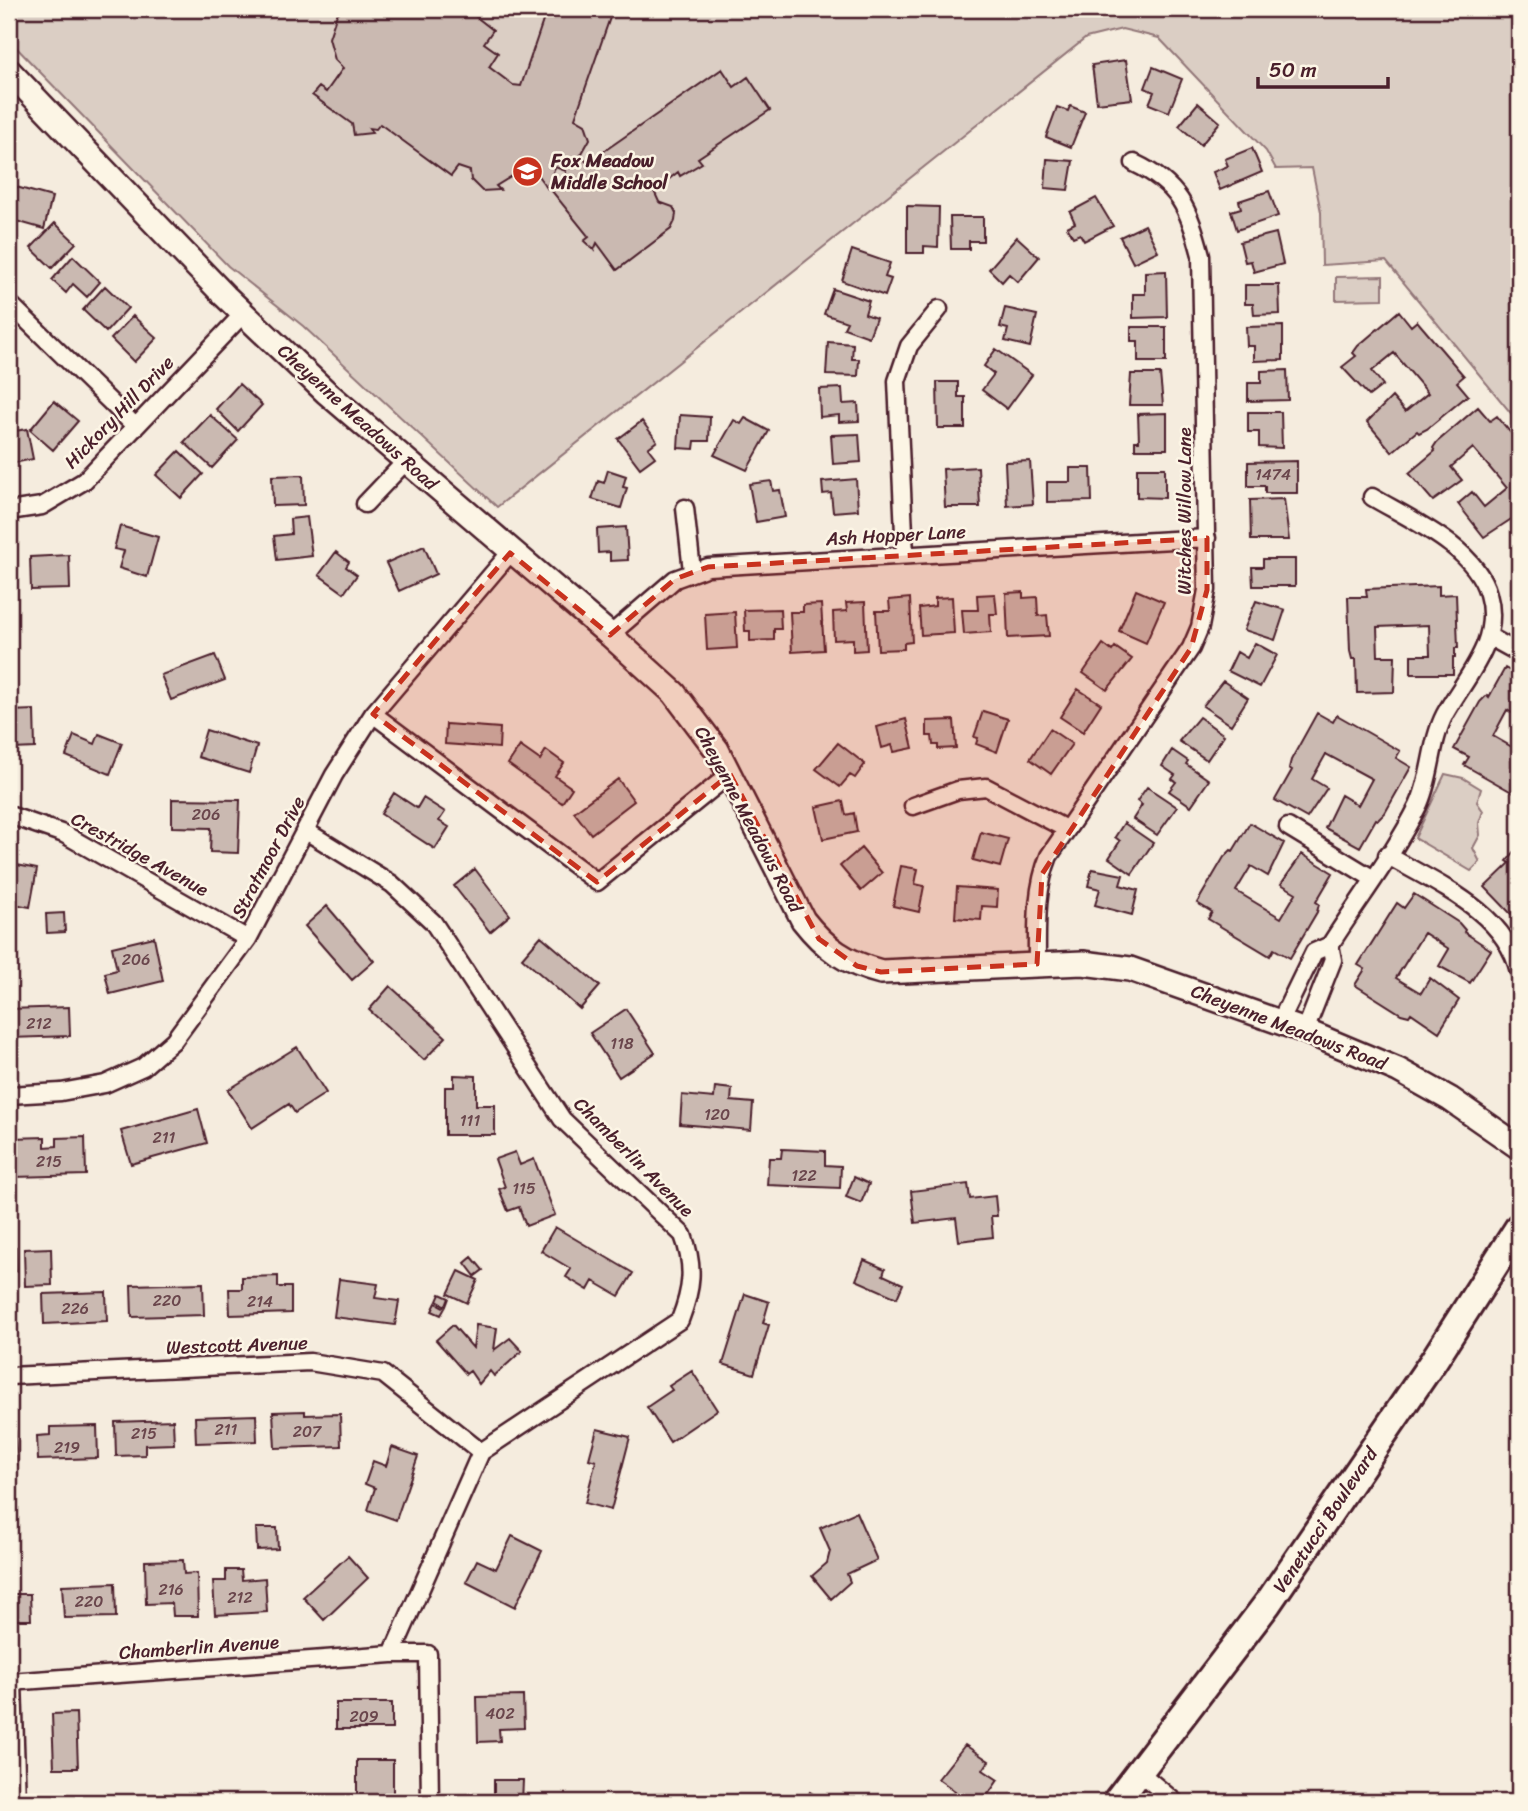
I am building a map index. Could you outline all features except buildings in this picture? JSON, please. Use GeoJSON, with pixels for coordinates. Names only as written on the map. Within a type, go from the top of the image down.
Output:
{"type":"FeatureCollection","features":[{"type":"Feature","properties":{"kind":"main road","name":"Cheyenne Meadows Road"},"geometry":{"type":"LineString","coordinates":[[9,71],[243,314],[326,393],[510,552],[611,635],[674,692],[705,732],[730,774],[803,920],[838,956],[857,966],[881,972],[1037,964],[1108,964],[1130,968],[1304,1031],[1398,1070],[1450,1099],[1519,1147]]}},
{"type":"Feature","properties":{"kind":"main road","name":"Venetucci Boulevard"},"geometry":{"type":"LineString","coordinates":[[1116,1802],[1268,1603],[1434,1360],[1519,1227]]}},
{"type":"Feature","properties":{"kind":"street","name":"Witches Willow Lane"},"geometry":{"type":"LineString","coordinates":[[1037,964],[1037,926],[1042,874],[1066,829],[1191,648],[1200,627],[1207,590],[1201,255],[1194,227],[1172,188],[1157,174],[1134,163]]}},
{"type":"Feature","properties":{"kind":"street"},"geometry":{"type":"LineString","coordinates":[[9,303],[135,426]]}},
{"type":"Feature","properties":{"kind":"street"},"geometry":{"type":"LineString","coordinates":[[905,555],[897,381],[909,346],[939,309]]}},
{"type":"Feature","properties":{"kind":"street","name":"Hickory Hill Drive"},"geometry":{"type":"LineString","coordinates":[[9,511],[42,506],[84,481],[243,314]]}},
{"type":"Feature","properties":{"kind":"street"},"geometry":{"type":"LineString","coordinates":[[365,504],[406,461]]}},
{"type":"Feature","properties":{"kind":"street"},"geometry":{"type":"LineString","coordinates":[[1280,1022],[1314,952],[1330,945],[1425,789],[1445,714],[1490,637],[1489,594],[1475,568],[1449,545],[1372,497]]}},
{"type":"Feature","properties":{"kind":"street"},"geometry":{"type":"LineString","coordinates":[[685,508],[692,571]]}},
{"type":"Feature","properties":{"kind":"street","name":"Ash Hopper Lane"},"geometry":{"type":"LineString","coordinates":[[611,635],[675,579],[692,571],[727,565],[1207,538]]}},
{"type":"Feature","properties":{"kind":"street","name":"Stratmoor Drive"},"geometry":{"type":"LineString","coordinates":[[9,1095],[61,1093],[105,1084],[143,1067],[174,1040],[248,939],[334,775],[373,714],[510,552]]}},
{"type":"Feature","properties":{"kind":"street"},"geometry":{"type":"LineString","coordinates":[[1490,637],[1519,653]]}},
{"type":"Feature","properties":{"kind":"street"},"geometry":{"type":"LineString","coordinates":[[373,714],[597,882],[730,774]]}},
{"type":"Feature","properties":{"kind":"street"},"geometry":{"type":"LineString","coordinates":[[913,806],[958,790],[986,788],[1066,829]]}},
{"type":"Feature","properties":{"kind":"street","name":"Crestridge Avenue"},"geometry":{"type":"LineString","coordinates":[[9,814],[64,834],[248,939]]}},
{"type":"Feature","properties":{"kind":"street"},"geometry":{"type":"LineString","coordinates":[[1288,827],[1372,878]]}},
{"type":"Feature","properties":{"kind":"street","name":"Chamberlin Avenue"},"geometry":{"type":"LineString","coordinates":[[306,831],[391,884],[433,922],[562,1119],[683,1236],[692,1261],[691,1290],[680,1320],[481,1452]]}},
{"type":"Feature","properties":{"kind":"street"},"geometry":{"type":"LineString","coordinates":[[1387,855],[1486,918],[1508,943],[1519,972]]}},
{"type":"Feature","properties":{"kind":"street"},"geometry":{"type":"LineString","coordinates":[[1304,1031],[1334,960],[1330,945]]}},
{"type":"Feature","properties":{"kind":"street","name":"Westcott Avenue"},"geometry":{"type":"LineString","coordinates":[[9,1376],[310,1362],[383,1374],[481,1452]]}},
{"type":"Feature","properties":{"kind":"street"},"geometry":{"type":"LineString","coordinates":[[393,1654],[481,1452]]}},
{"type":"Feature","properties":{"kind":"street","name":"Chamberlin Avenue"},"geometry":{"type":"LineString","coordinates":[[11,1682],[393,1654],[429,1654],[430,1802]]}},
{"type":"Feature","properties":{"kind":"street"},"geometry":{"type":"LineString","coordinates":[[11,1682],[17,1802]]}},
{"type":"Feature","properties":{"kind":"street"},"geometry":{"type":"LineString","coordinates":[[1139,1772],[1175,1802]]}},
{"type":"Feature","properties":{"kind":"highlighted area"},"geometry":{"type":"Polygon","coordinates":[[[1207,538],[1207,590],[1191,648],[1042,874],[1037,964],[881,972],[857,966],[819,939],[730,774],[597,882],[373,714],[510,553],[610,635],[675,579],[708,567],[1207,538]]]}},
{"type":"Feature","properties":{"kind":"shaded area","name":"Fox Meadow Middle School"},"geometry":{"type":"Polygon","coordinates":[[[9,9],[1519,9],[1519,423],[1386,261],[1322,265],[1321,212],[1312,168],[1276,169],[1266,151],[1159,38],[1122,29],[1086,38],[497,507],[303,326],[228,266],[9,40],[9,9]]]}},
{"type":"Feature","properties":{"kind":"shaded area"},"geometry":{"type":"Polygon","coordinates":[[[1383,276],[1383,299],[1336,300],[1336,277],[1383,276]]]}},
{"type":"Feature","properties":{"kind":"shaded area"},"geometry":{"type":"Polygon","coordinates":[[[1445,774],[1463,778],[1481,789],[1477,802],[1483,811],[1479,823],[1480,835],[1473,848],[1480,862],[1471,871],[1415,838],[1445,774]]]}},
{"type":"Feature","properties":{"kind":"place","name":"Fox Meadow Middle School"},"geometry":{"type":"Point","coordinates":[528,171]}}]}
